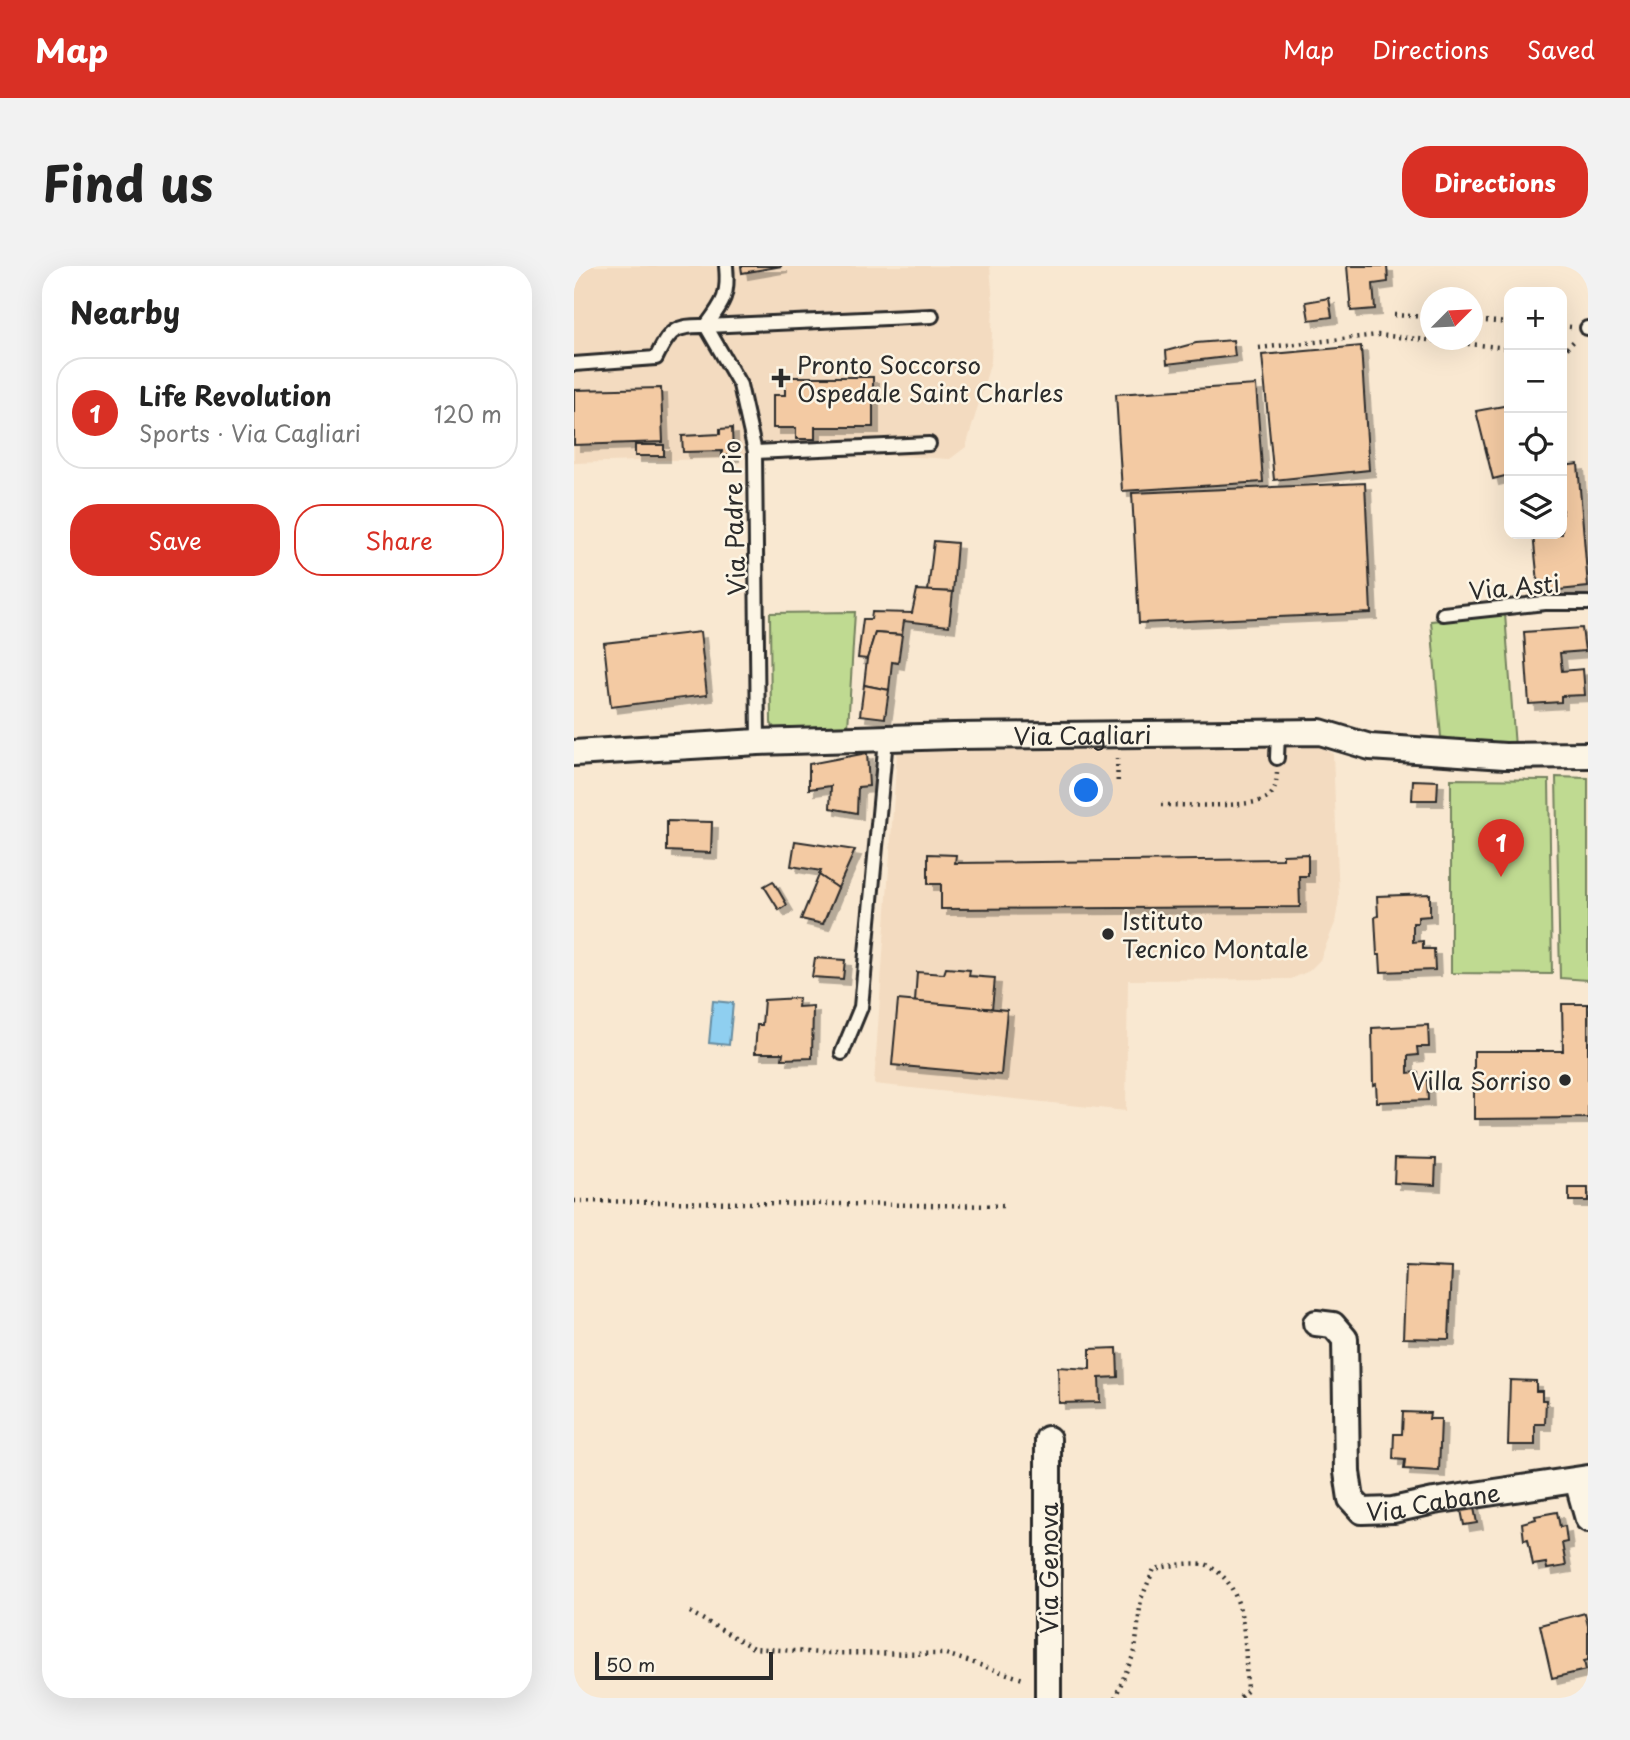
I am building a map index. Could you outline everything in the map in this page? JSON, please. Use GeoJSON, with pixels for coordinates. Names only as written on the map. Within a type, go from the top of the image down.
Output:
{"type":"FeatureCollection","features":[{"type":"Feature","properties":{"kind":"street","name":"Via Cagliari"},"geometry":{"type":"LineString","coordinates":[[574,753],[758,742],[1320,733],[1370,747],[1505,756],[1588,755]]}},
{"type":"Feature","properties":{"kind":"street","name":"Via Cabane"},"geometry":{"type":"LineString","coordinates":[[1316,1323],[1333,1325],[1345,1339],[1346,1472],[1351,1499],[1362,1511],[1393,1510],[1434,1501],[1582,1479]]}},
{"type":"Feature","properties":{"kind":"street","name":"Via Genova"},"geometry":{"type":"LineString","coordinates":[[1048,1438],[1048,1692]]}},
{"type":"Feature","properties":{"kind":"street"},"geometry":{"type":"LineString","coordinates":[[1582,1479],[1588,1519]]}},
{"type":"Feature","properties":{"kind":"lane"},"geometry":{"type":"LineString","coordinates":[[706,326],[724,302],[726,266]]}},
{"type":"Feature","properties":{"kind":"lane"},"geometry":{"type":"LineString","coordinates":[[574,365],[656,358],[668,334],[681,327],[932,316]]}},
{"type":"Feature","properties":{"kind":"lane","name":"Via Padre Pio"},"geometry":{"type":"LineString","coordinates":[[706,326],[740,385],[755,452],[758,742]]}},
{"type":"Feature","properties":{"kind":"lane"},"geometry":{"type":"LineString","coordinates":[[755,452],[929,444]]}},
{"type":"Feature","properties":{"kind":"lane","name":"Via Asti"},"geometry":{"type":"LineString","coordinates":[[1443,614],[1545,603],[1588,603]]}},
{"type":"Feature","properties":{"kind":"lane"},"geometry":{"type":"LineString","coordinates":[[1277,758],[1278,733]]}},
{"type":"Feature","properties":{"kind":"lane"},"geometry":{"type":"LineString","coordinates":[[842,1053],[861,1007],[886,739]]}},
{"type":"Feature","properties":{"kind":"path"},"geometry":{"type":"LineString","coordinates":[[1394,315],[1420,316]]}},
{"type":"Feature","properties":{"kind":"path"},"geometry":{"type":"LineString","coordinates":[[1483,321],[1504,323]]}},
{"type":"Feature","properties":{"kind":"path"},"geometry":{"type":"LineString","coordinates":[[1259,348],[1378,335],[1504,348]]}},
{"type":"Feature","properties":{"kind":"path"},"geometry":{"type":"LineString","coordinates":[[1117,758],[1118,786]]}},
{"type":"Feature","properties":{"kind":"path"},"geometry":{"type":"LineString","coordinates":[[1161,805],[1253,803],[1269,797],[1276,786],[1277,758]]}},
{"type":"Feature","properties":{"kind":"path"},"geometry":{"type":"LineString","coordinates":[[574,1201],[1007,1206]]}},
{"type":"Feature","properties":{"kind":"path"},"geometry":{"type":"LineString","coordinates":[[1115,1698],[1135,1650],[1141,1599],[1154,1569],[1178,1564],[1207,1564],[1227,1579],[1239,1604],[1247,1691],[1239,1698]]}},
{"type":"Feature","properties":{"kind":"path"},"geometry":{"type":"LineString","coordinates":[[690,1612],[753,1648],[821,1653],[946,1654],[1048,1692]]}},
{"type":"Feature","properties":{"kind":"shaded area","name":"Pronto Soccorso Ospedale Saint Charles"},"geometry":{"type":"Polygon","coordinates":[[[574,266],[990,266],[993,303],[991,361],[966,447],[950,459],[866,454],[574,463],[574,266]]]}},
{"type":"Feature","properties":{"kind":"shaded area","name":"Istituto Tecnico Montale"},"geometry":{"type":"Polygon","coordinates":[[[1321,747],[1333,754],[1339,898],[1335,923],[1320,960],[1309,971],[1291,979],[1128,980],[1126,1111],[874,1084],[897,752],[1321,747]]]}},
{"type":"Feature","properties":{"kind":"green space"},"geometry":{"type":"Polygon","coordinates":[[[855,612],[848,728],[776,731],[771,723],[770,613],[855,612]]]}},
{"type":"Feature","properties":{"kind":"green space"},"geometry":{"type":"Polygon","coordinates":[[[1505,614],[1515,747],[1441,737],[1431,621],[1505,614]]]}},
{"type":"Feature","properties":{"kind":"green space"},"geometry":{"type":"Polygon","coordinates":[[[1556,777],[1588,778],[1588,980],[1560,978],[1556,777]]]}},
{"type":"Feature","properties":{"kind":"green space"},"geometry":{"type":"Polygon","coordinates":[[[1451,779],[1549,780],[1552,974],[1451,973],[1451,779]]]}},
{"type":"Feature","properties":{"kind":"water"},"geometry":{"type":"Polygon","coordinates":[[[713,1001],[733,1003],[729,1045],[709,1043],[713,1001]]]}},
{"type":"Feature","properties":{"kind":"building"},"geometry":{"type":"Polygon","coordinates":[[[741,266],[782,266],[742,273],[741,266]]]}},
{"type":"Feature","properties":{"kind":"building"},"geometry":{"type":"Polygon","coordinates":[[[1347,266],[1387,266],[1388,282],[1373,284],[1375,309],[1351,311],[1347,266]]]}},
{"type":"Feature","properties":{"kind":"building"},"geometry":{"type":"Polygon","coordinates":[[[1329,298],[1332,317],[1309,320],[1306,302],[1329,298]]]}},
{"type":"Feature","properties":{"kind":"building"},"geometry":{"type":"Polygon","coordinates":[[[1233,340],[1235,356],[1167,364],[1166,351],[1196,343],[1233,340]]]}},
{"type":"Feature","properties":{"kind":"building"},"geometry":{"type":"Polygon","coordinates":[[[1361,346],[1369,470],[1274,480],[1262,355],[1361,346]]]}},
{"type":"Feature","properties":{"kind":"building"},"geometry":{"type":"Polygon","coordinates":[[[785,377],[873,377],[873,427],[815,427],[815,439],[796,439],[796,428],[773,428],[773,395],[785,395],[785,377]]]}},
{"type":"Feature","properties":{"kind":"building"},"geometry":{"type":"Polygon","coordinates":[[[1256,385],[1263,482],[1122,491],[1116,394],[1256,385]]]}},
{"type":"Feature","properties":{"kind":"building"},"geometry":{"type":"Polygon","coordinates":[[[661,388],[663,442],[574,445],[574,390],[661,388]]]}},
{"type":"Feature","properties":{"kind":"building"},"geometry":{"type":"Polygon","coordinates":[[[1504,406],[1504,476],[1493,479],[1476,411],[1504,406]]]}},
{"type":"Feature","properties":{"kind":"building"},"geometry":{"type":"Polygon","coordinates":[[[732,428],[733,455],[722,456],[722,451],[683,452],[682,436],[720,434],[720,429],[732,428]]]}},
{"type":"Feature","properties":{"kind":"building"},"geometry":{"type":"Polygon","coordinates":[[[635,445],[664,445],[664,456],[635,456],[635,445]]]}},
{"type":"Feature","properties":{"kind":"building"},"geometry":{"type":"Polygon","coordinates":[[[1578,464],[1588,587],[1539,592],[1534,539],[1567,539],[1567,465],[1578,464]]]}},
{"type":"Feature","properties":{"kind":"building"},"geometry":{"type":"Polygon","coordinates":[[[1365,483],[1371,613],[1139,623],[1132,493],[1365,483]]]}},
{"type":"Feature","properties":{"kind":"building"},"geometry":{"type":"Polygon","coordinates":[[[934,541],[957,543],[953,592],[928,591],[934,541]]]}},
{"type":"Feature","properties":{"kind":"building"},"geometry":{"type":"Polygon","coordinates":[[[917,590],[953,592],[949,626],[904,621],[902,635],[875,633],[867,659],[858,658],[863,619],[871,619],[872,612],[912,613],[917,590]]]}},
{"type":"Feature","properties":{"kind":"building"},"geometry":{"type":"Polygon","coordinates":[[[1582,628],[1585,651],[1560,653],[1562,671],[1583,669],[1585,695],[1561,696],[1561,702],[1529,704],[1524,632],[1582,628]]]}},
{"type":"Feature","properties":{"kind":"building"},"geometry":{"type":"Polygon","coordinates":[[[700,632],[707,695],[611,707],[604,643],[700,632]]]}},
{"type":"Feature","properties":{"kind":"building"},"geometry":{"type":"Polygon","coordinates":[[[875,633],[902,635],[898,663],[892,662],[889,690],[864,685],[867,659],[875,633]]]}},
{"type":"Feature","properties":{"kind":"building"},"geometry":{"type":"Polygon","coordinates":[[[864,685],[889,690],[885,718],[860,715],[864,685]]]}},
{"type":"Feature","properties":{"kind":"building"},"geometry":{"type":"Polygon","coordinates":[[[867,753],[869,786],[858,787],[857,813],[830,808],[831,786],[809,789],[809,764],[867,753]]]}},
{"type":"Feature","properties":{"kind":"building"},"geometry":{"type":"Polygon","coordinates":[[[1413,780],[1438,781],[1437,800],[1412,800],[1413,780]]]}},
{"type":"Feature","properties":{"kind":"building"},"geometry":{"type":"Polygon","coordinates":[[[667,821],[712,822],[711,853],[667,851],[667,821]]]}},
{"type":"Feature","properties":{"kind":"building"},"geometry":{"type":"Polygon","coordinates":[[[795,841],[855,850],[838,888],[819,875],[821,871],[791,866],[795,841]]]}},
{"type":"Feature","properties":{"kind":"building"},"geometry":{"type":"Polygon","coordinates":[[[928,854],[956,855],[955,863],[1283,859],[1283,855],[1308,854],[1308,876],[1299,876],[1300,907],[941,909],[941,884],[928,884],[928,854]]]}},
{"type":"Feature","properties":{"kind":"building"},"geometry":{"type":"Polygon","coordinates":[[[819,875],[838,888],[823,924],[801,919],[819,875]]]}},
{"type":"Feature","properties":{"kind":"building"},"geometry":{"type":"Polygon","coordinates":[[[773,881],[787,905],[779,910],[764,886],[773,881]]]}},
{"type":"Feature","properties":{"kind":"building"},"geometry":{"type":"Polygon","coordinates":[[[1430,894],[1430,916],[1418,917],[1418,923],[1413,923],[1413,942],[1423,941],[1423,949],[1434,949],[1435,970],[1381,972],[1380,955],[1377,955],[1375,917],[1378,916],[1377,896],[1430,894]]]}},
{"type":"Feature","properties":{"kind":"building"},"geometry":{"type":"Polygon","coordinates":[[[815,958],[845,960],[843,979],[812,977],[815,958]]]}},
{"type":"Feature","properties":{"kind":"building"},"geometry":{"type":"Polygon","coordinates":[[[946,968],[970,970],[969,976],[995,978],[992,1009],[915,1002],[917,972],[944,974],[946,968]]]}},
{"type":"Feature","properties":{"kind":"building"},"geometry":{"type":"Polygon","coordinates":[[[799,998],[798,1007],[813,1006],[812,1058],[782,1059],[783,1053],[755,1053],[757,1025],[762,1025],[764,1000],[799,998]]]}},
{"type":"Feature","properties":{"kind":"building"},"geometry":{"type":"Polygon","coordinates":[[[898,1000],[1007,1010],[1001,1075],[892,1065],[898,1000]]]}},
{"type":"Feature","properties":{"kind":"building"},"geometry":{"type":"Polygon","coordinates":[[[1562,1004],[1588,1004],[1588,1118],[1474,1119],[1474,1051],[1563,1051],[1562,1004]]]}},
{"type":"Feature","properties":{"kind":"building"},"geometry":{"type":"Polygon","coordinates":[[[1428,1025],[1429,1047],[1417,1047],[1418,1055],[1408,1056],[1408,1073],[1418,1072],[1418,1080],[1427,1080],[1428,1100],[1377,1102],[1376,1084],[1373,1085],[1372,1028],[1428,1025]]]}},
{"type":"Feature","properties":{"kind":"building"},"geometry":{"type":"Polygon","coordinates":[[[1395,1158],[1436,1159],[1435,1185],[1394,1183],[1395,1158]]]}},
{"type":"Feature","properties":{"kind":"building"},"geometry":{"type":"Polygon","coordinates":[[[1569,1188],[1588,1188],[1588,1201],[1569,1201],[1569,1188]]]}},
{"type":"Feature","properties":{"kind":"building"},"geometry":{"type":"Polygon","coordinates":[[[1406,1266],[1452,1268],[1449,1339],[1403,1338],[1406,1266]]]}},
{"type":"Feature","properties":{"kind":"building"},"geometry":{"type":"Polygon","coordinates":[[[1117,1348],[1118,1377],[1099,1378],[1100,1402],[1059,1403],[1058,1367],[1090,1369],[1090,1349],[1117,1348]]]}},
{"type":"Feature","properties":{"kind":"building"},"geometry":{"type":"Polygon","coordinates":[[[1510,1380],[1536,1381],[1536,1391],[1542,1391],[1542,1400],[1546,1400],[1545,1424],[1535,1424],[1535,1445],[1508,1445],[1510,1380]]]}},
{"type":"Feature","properties":{"kind":"building"},"geometry":{"type":"Polygon","coordinates":[[[1403,1412],[1430,1413],[1429,1419],[1441,1419],[1439,1471],[1404,1469],[1405,1460],[1393,1459],[1394,1434],[1402,1434],[1403,1412]]]}},
{"type":"Feature","properties":{"kind":"building"},"geometry":{"type":"Polygon","coordinates":[[[1473,1503],[1477,1523],[1464,1525],[1460,1505],[1473,1503]]]}},
{"type":"Feature","properties":{"kind":"building"},"geometry":{"type":"Polygon","coordinates":[[[1557,1512],[1560,1527],[1565,1526],[1567,1542],[1562,1543],[1566,1566],[1547,1569],[1546,1563],[1533,1565],[1528,1539],[1524,1540],[1522,1523],[1536,1519],[1535,1516],[1557,1512]]]}},
{"type":"Feature","properties":{"kind":"building"},"geometry":{"type":"Polygon","coordinates":[[[1585,1613],[1588,1626],[1588,1660],[1584,1661],[1586,1670],[1552,1678],[1540,1625],[1585,1613]]]}},
{"type":"Feature","properties":{"kind":"place","name":"Pronto Soccorso Ospedale Saint Charles"},"geometry":{"type":"Point","coordinates":[781,378]}},
{"type":"Feature","properties":{"kind":"place","name":"Life Revolution"},"geometry":{"type":"Point","coordinates":[1501,877]}},
{"type":"Feature","properties":{"kind":"place","name":"Istituto Tecnico Montale"},"geometry":{"type":"Point","coordinates":[1108,934]}},
{"type":"Feature","properties":{"kind":"place","name":"Villa Sorriso"},"geometry":{"type":"Point","coordinates":[1565,1080]}}]}
